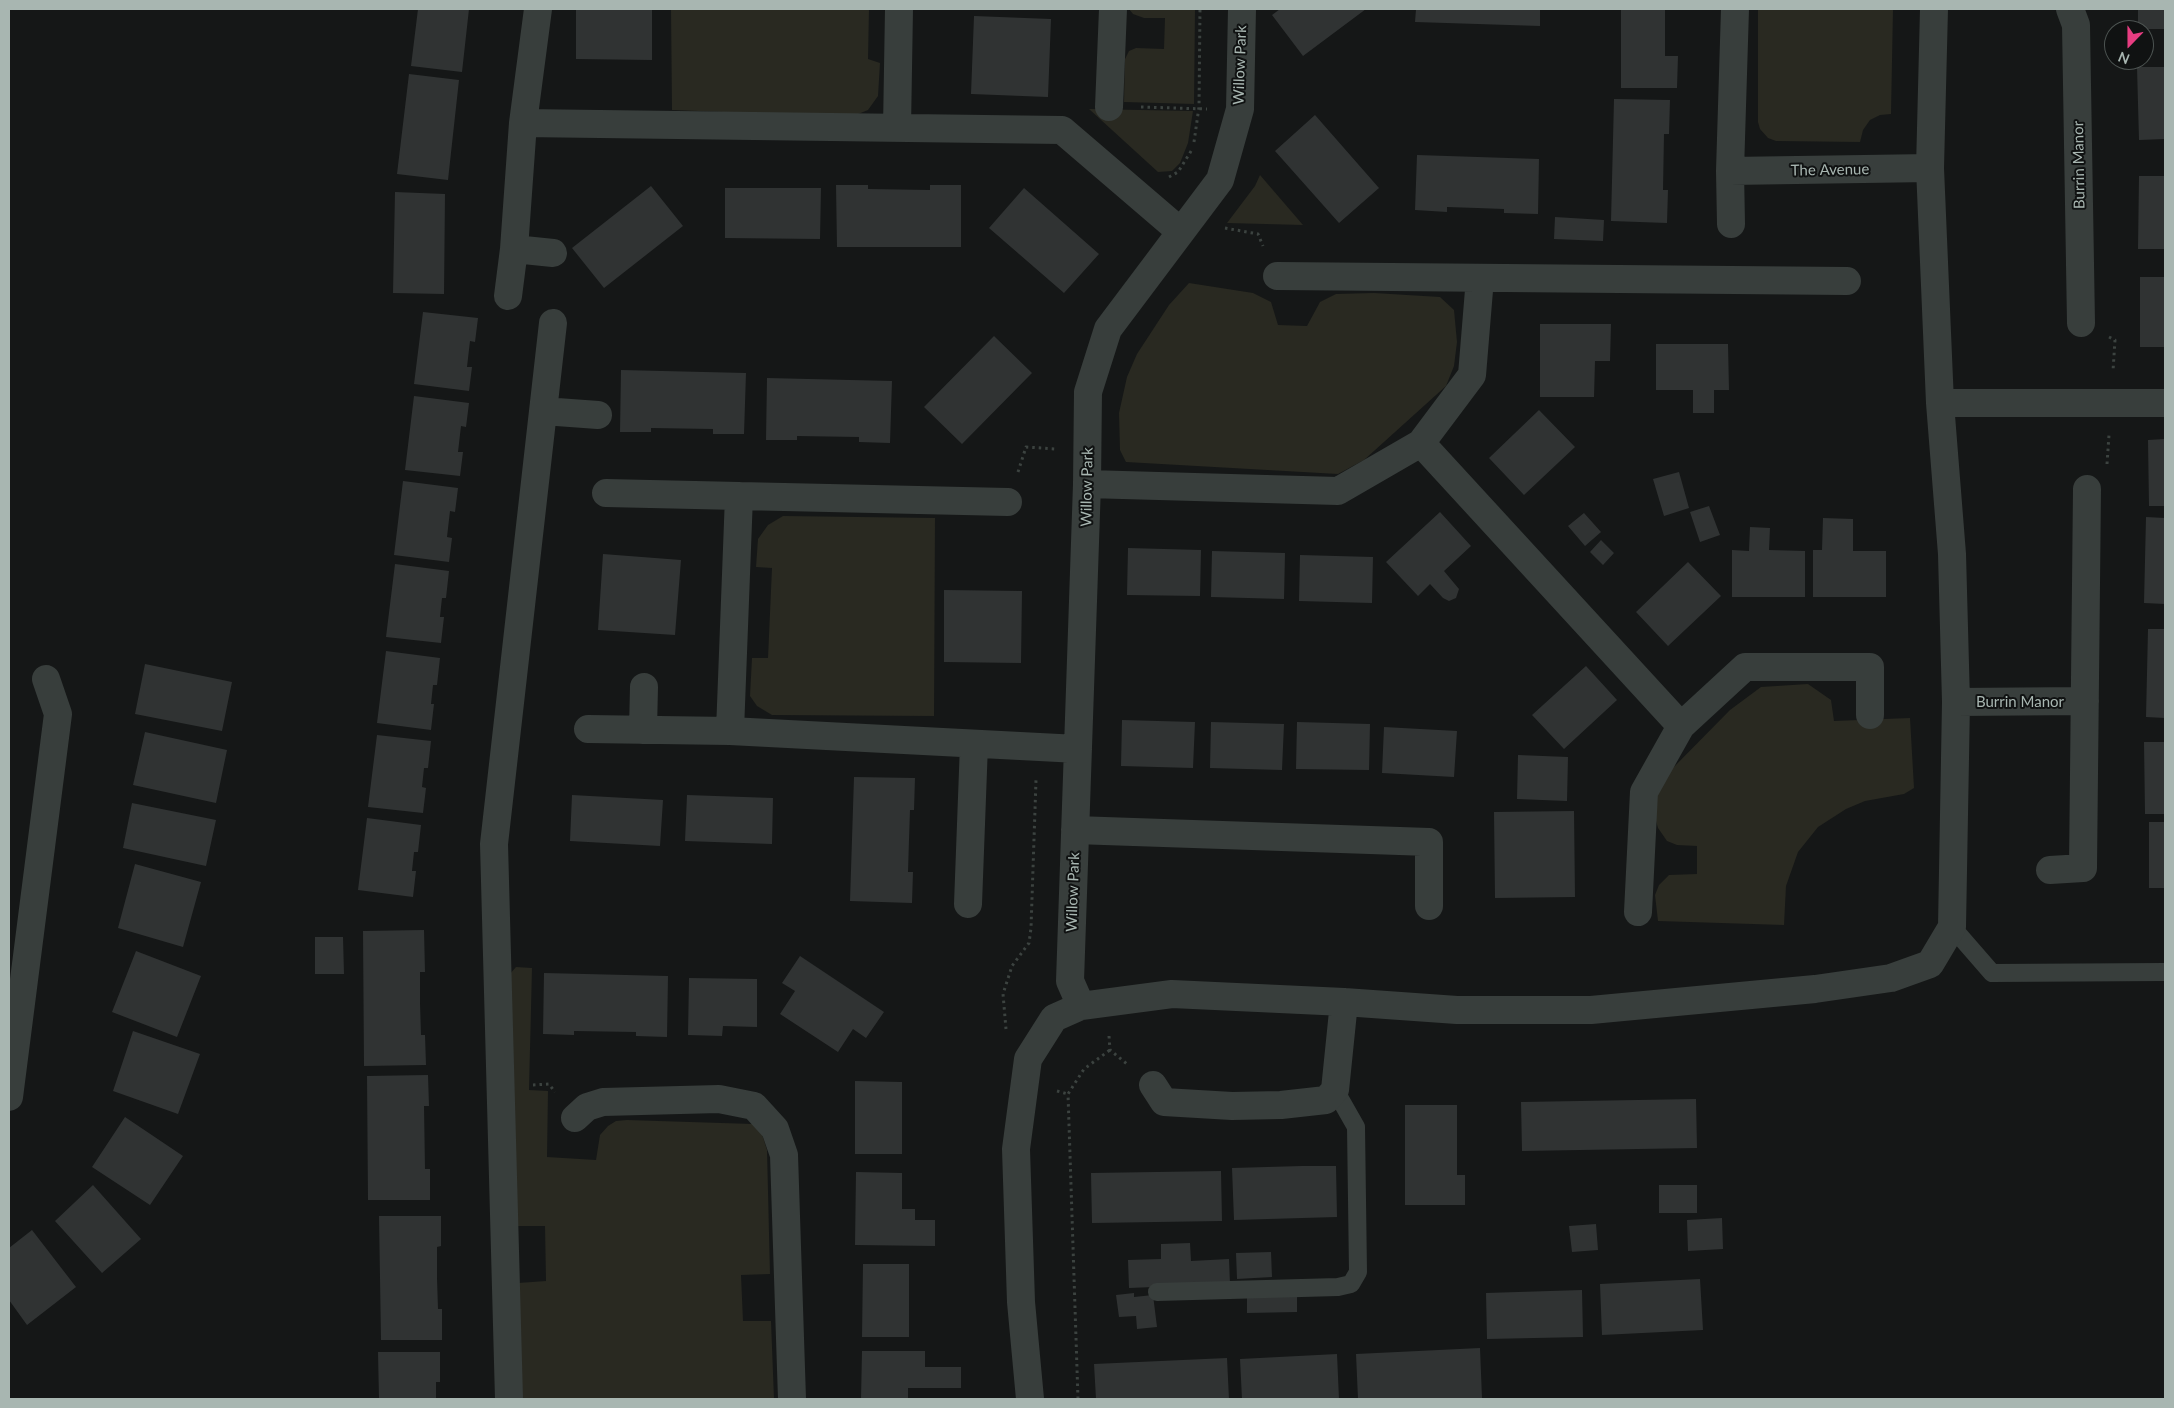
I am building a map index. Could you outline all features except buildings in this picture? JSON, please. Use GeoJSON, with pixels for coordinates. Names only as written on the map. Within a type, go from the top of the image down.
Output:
{"type":"FeatureCollection","features":[{"type":"Feature","properties":{"kind":"street"},"geometry":{"type":"LineString","coordinates":[[508,296],[514,249],[523,123],[538,9]]}},
{"type":"Feature","properties":{"kind":"street"},"geometry":{"type":"LineString","coordinates":[[897,128],[899,9]]}},
{"type":"Feature","properties":{"kind":"street"},"geometry":{"type":"LineString","coordinates":[[1109,108],[1113,9]]}},
{"type":"Feature","properties":{"kind":"street","name":"Willow Park"},"geometry":{"type":"LineString","coordinates":[[1093,1004],[1070,981],[1087,484],[1088,392],[1108,329],[1220,180],[1239,114],[1242,9]]}},
{"type":"Feature","properties":{"kind":"street"},"geometry":{"type":"LineString","coordinates":[[1731,224],[1730,171],[1735,9]]}},
{"type":"Feature","properties":{"kind":"street"},"geometry":{"type":"LineString","coordinates":[[1030,1399],[1022,1302],[1016,1149],[1028,1059],[1054,1018],[1093,1004],[1172,994],[1344,1002],[1457,1010],[1591,1010],[1815,988],[1891,978],[1930,964],[1952,927],[1956,702],[1952,554],[1940,403],[1930,168],[1934,9]]}},
{"type":"Feature","properties":{"kind":"street","name":"Burrin Manor"},"geometry":{"type":"LineString","coordinates":[[2070,9],[2076,25],[2081,324]]}},
{"type":"Feature","properties":{"kind":"street"},"geometry":{"type":"LineString","coordinates":[[523,123],[1062,130],[1185,227]]}},
{"type":"Feature","properties":{"kind":"street","name":"The Avenue"},"geometry":{"type":"LineString","coordinates":[[1730,171],[1930,168]]}},
{"type":"Feature","properties":{"kind":"street"},"geometry":{"type":"LineString","coordinates":[[514,249],[553,253]]}},
{"type":"Feature","properties":{"kind":"street"},"geometry":{"type":"LineString","coordinates":[[1277,276],[1847,281]]}},
{"type":"Feature","properties":{"kind":"street"},"geometry":{"type":"LineString","coordinates":[[1087,484],[1338,491],[1421,444],[1472,375],[1480,278]]}},
{"type":"Feature","properties":{"kind":"street"},"geometry":{"type":"LineString","coordinates":[[509,1399],[494,844],[553,323]]}},
{"type":"Feature","properties":{"kind":"street"},"geometry":{"type":"LineString","coordinates":[[1940,403],[2165,402]]}},
{"type":"Feature","properties":{"kind":"street"},"geometry":{"type":"LineString","coordinates":[[543,411],[598,415]]}},
{"type":"Feature","properties":{"kind":"street"},"geometry":{"type":"LineString","coordinates":[[1421,444],[1681,726]]}},
{"type":"Feature","properties":{"kind":"street"},"geometry":{"type":"LineString","coordinates":[[2050,870],[2083,868],[2087,489]]}},
{"type":"Feature","properties":{"kind":"street"},"geometry":{"type":"LineString","coordinates":[[606,493],[1008,502]]}},
{"type":"Feature","properties":{"kind":"street"},"geometry":{"type":"LineString","coordinates":[[730,731],[740,496]]}},
{"type":"Feature","properties":{"kind":"street"},"geometry":{"type":"LineString","coordinates":[[1638,912],[1644,792],[1681,726],[1745,667],[1870,667],[1870,715]]}},
{"type":"Feature","properties":{"kind":"street"},"geometry":{"type":"LineString","coordinates":[[9,1097],[58,714],[46,679]]}},
{"type":"Feature","properties":{"kind":"street"},"geometry":{"type":"LineString","coordinates":[[643,730],[644,687]]}},
{"type":"Feature","properties":{"kind":"street","name":"Burrin Manor"},"geometry":{"type":"LineString","coordinates":[[1956,702],[2085,701]]}},
{"type":"Feature","properties":{"kind":"street"},"geometry":{"type":"LineString","coordinates":[[588,729],[730,731],[1078,749]]}},
{"type":"Feature","properties":{"kind":"street"},"geometry":{"type":"LineString","coordinates":[[968,904],[974,744]]}},
{"type":"Feature","properties":{"kind":"street"},"geometry":{"type":"LineString","coordinates":[[1075,830],[1429,842],[1429,906]]}},
{"type":"Feature","properties":{"kind":"street"},"geometry":{"type":"LineString","coordinates":[[1153,1085],[1164,1102],[1232,1106],[1281,1105],[1326,1100],[1335,1090],[1344,1002]]}},
{"type":"Feature","properties":{"kind":"street"},"geometry":{"type":"LineString","coordinates":[[575,1118],[587,1107],[603,1102],[719,1099],[754,1106],[775,1128],[784,1155],[792,1399]]}},
{"type":"Feature","properties":{"kind":"lane"},"geometry":{"type":"LineString","coordinates":[[1952,927],[1992,973],[2165,972]]}},
{"type":"Feature","properties":{"kind":"lane"},"geometry":{"type":"LineString","coordinates":[[1158,1292],[1338,1287],[1350,1284],[1358,1272],[1356,1127],[1335,1090]]}},
{"type":"Feature","properties":{"kind":"path"},"geometry":{"type":"LineString","coordinates":[[1168,178],[1178,172],[1193,147],[1199,107],[1200,9]]}},
{"type":"Feature","properties":{"kind":"path"},"geometry":{"type":"LineString","coordinates":[[1109,108],[1199,107],[1239,114]]}},
{"type":"Feature","properties":{"kind":"path"},"geometry":{"type":"LineString","coordinates":[[1185,227],[1214,238],[1223,227],[1258,234],[1277,276]]}},
{"type":"Feature","properties":{"kind":"path"},"geometry":{"type":"LineString","coordinates":[[1008,502],[1026,447],[1088,450]]}},
{"type":"Feature","properties":{"kind":"path"},"geometry":{"type":"LineString","coordinates":[[1006,1030],[1003,994],[1012,966],[1029,943],[1031,928],[1037,747]]}},
{"type":"Feature","properties":{"kind":"path"},"geometry":{"type":"LineString","coordinates":[[1093,1004],[1110,1050],[1153,1085]]}},
{"type":"Feature","properties":{"kind":"path"},"geometry":{"type":"LineString","coordinates":[[1078,1399],[1068,1094],[1084,1069],[1110,1050]]}},
{"type":"Feature","properties":{"kind":"path"},"geometry":{"type":"LineString","coordinates":[[1026,1081],[1068,1094]]}},
{"type":"Feature","properties":{"kind":"path"},"geometry":{"type":"LineString","coordinates":[[501,1086],[548,1084],[575,1118]]}},
{"type":"Feature","properties":{"kind":"shaded area"},"geometry":{"type":"Polygon","coordinates":[[[671,9],[869,9],[868,59],[880,63],[878,96],[868,110],[851,117],[672,110],[671,9]]]}},
{"type":"Feature","properties":{"kind":"shaded area"},"geometry":{"type":"Polygon","coordinates":[[[1129,9],[1195,9],[1194,104],[1124,102],[1125,59],[1129,51],[1136,48],[1164,49],[1165,18],[1144,18],[1133,14],[1129,9]]]}},
{"type":"Feature","properties":{"kind":"shaded area"},"geometry":{"type":"Polygon","coordinates":[[[1758,9],[1893,9],[1891,114],[1880,115],[1870,120],[1863,130],[1860,142],[1776,141],[1768,138],[1760,129],[1758,122],[1758,9]]]}},
{"type":"Feature","properties":{"kind":"shaded area"},"geometry":{"type":"Polygon","coordinates":[[[1089,109],[1193,111],[1188,143],[1180,163],[1172,171],[1158,172],[1089,109]]]}},
{"type":"Feature","properties":{"kind":"shaded area"},"geometry":{"type":"Polygon","coordinates":[[[1260,175],[1303,225],[1227,223],[1255,186],[1260,175]]]}},
{"type":"Feature","properties":{"kind":"shaded area"},"geometry":{"type":"Polygon","coordinates":[[[1189,283],[1253,293],[1271,302],[1278,325],[1307,326],[1320,302],[1336,294],[1374,293],[1440,297],[1454,310],[1457,342],[1454,366],[1446,386],[1364,460],[1338,474],[1126,462],[1120,450],[1119,413],[1127,377],[1137,354],[1169,305],[1189,283]]]}},
{"type":"Feature","properties":{"kind":"shaded area"},"geometry":{"type":"Polygon","coordinates":[[[783,516],[935,518],[934,716],[772,715],[757,706],[750,696],[752,658],[768,658],[772,568],[756,567],[758,539],[768,525],[783,516]]]}},
{"type":"Feature","properties":{"kind":"shaded area"},"geometry":{"type":"Polygon","coordinates":[[[1808,684],[1831,700],[1834,721],[1910,718],[1914,788],[1904,794],[1865,801],[1846,809],[1818,827],[1798,852],[1786,886],[1784,925],[1658,921],[1655,895],[1659,885],[1669,875],[1697,874],[1697,846],[1677,845],[1667,841],[1658,828],[1655,817],[1657,795],[1666,775],[1730,710],[1761,687],[1808,684]]]}},
{"type":"Feature","properties":{"kind":"shaded area"},"geometry":{"type":"Polygon","coordinates":[[[516,967],[532,968],[529,1090],[548,1091],[547,1157],[596,1160],[600,1135],[608,1126],[616,1121],[753,1124],[760,1128],[767,1150],[770,1274],[741,1275],[743,1321],[771,1321],[774,1399],[521,1399],[518,1283],[546,1281],[545,1226],[516,1226],[508,976],[516,967]]]}}]}
